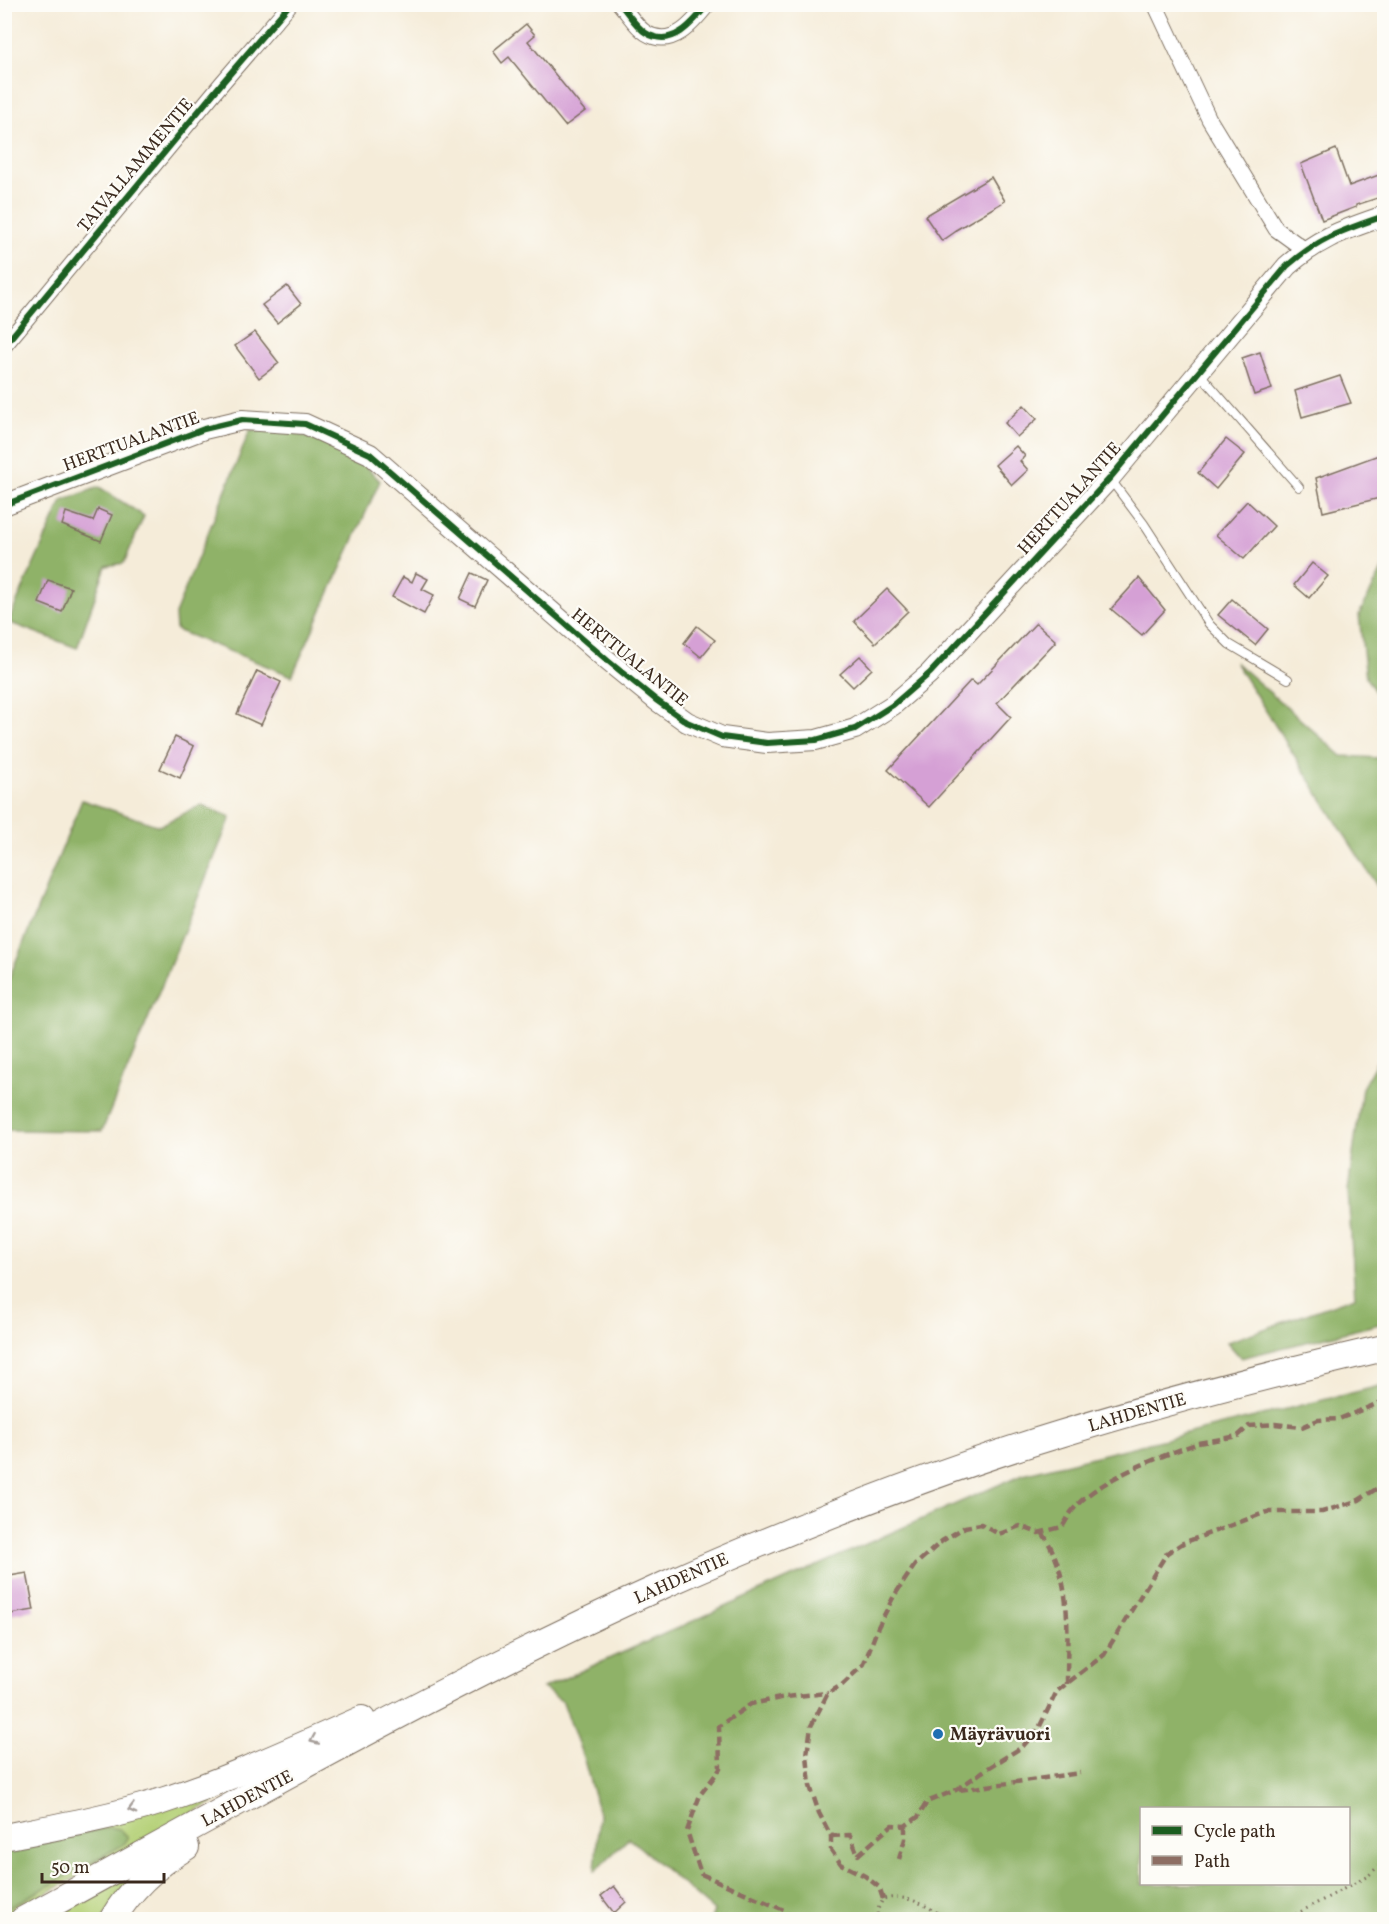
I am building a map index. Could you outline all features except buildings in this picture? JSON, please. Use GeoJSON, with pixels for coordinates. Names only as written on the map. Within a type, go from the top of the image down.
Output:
{"type":"FeatureCollection","features":[{"type":"Feature","properties":{"kind":"highway","name":"LAHDENTIE"},"geometry":{"type":"LineString","coordinates":[[22,1920],[504,1662],[604,1613],[750,1548],[945,1472],[1059,1434],[1174,1401],[1384,1348]]}},
{"type":"Feature","properties":{"kind":"highway"},"geometry":{"type":"LineString","coordinates":[[4,1837],[126,1811],[161,1801],[216,1781],[504,1662]]}},
{"type":"Feature","properties":{"kind":"highway"},"geometry":{"type":"LineString","coordinates":[[112,1920],[136,1886],[181,1850],[392,1720]]}},
{"type":"Feature","properties":{"kind":"street","name":"TAIVALLAMMENTIE"},"geometry":{"type":"LineString","coordinates":[[4,346],[222,82],[290,4]]}},
{"type":"Feature","properties":{"kind":"street"},"geometry":{"type":"LineString","coordinates":[[620,4],[644,32],[657,38],[680,34],[708,4]]}},
{"type":"Feature","properties":{"kind":"street"},"geometry":{"type":"LineString","coordinates":[[1155,4],[1209,119],[1221,139],[1276,229],[1305,250]]}},
{"type":"Feature","properties":{"kind":"street","name":"HERTTUALANTIE"},"geometry":{"type":"LineString","coordinates":[[4,505],[204,429],[242,420],[305,424],[370,454],[608,661],[687,722],[722,737],[767,743],[816,741],[855,729],[894,705],[930,674],[1110,477],[1287,266],[1305,250],[1334,233],[1384,216]]}},
{"type":"Feature","properties":{"kind":"lane"},"geometry":{"type":"LineString","coordinates":[[1199,372],[1299,487]]}},
{"type":"Feature","properties":{"kind":"lane"},"geometry":{"type":"LineString","coordinates":[[1110,477],[1144,524],[1209,624],[1229,644],[1288,679]]}},
{"type":"Feature","properties":{"kind":"path"},"geometry":{"type":"LineString","coordinates":[[1285,1920],[1368,1876],[1384,1861]]}},
{"type":"Feature","properties":{"kind":"path"},"geometry":{"type":"LineString","coordinates":[[878,1920],[877,1911],[883,1899],[896,1896],[914,1900],[949,1920]]}},
{"type":"Feature","properties":{"kind":"path"},"geometry":{"type":"LineString","coordinates":[[1374,1920],[1384,1908]]}},
{"type":"Feature","properties":{"kind":"green space"},"geometry":{"type":"Polygon","coordinates":[[[250,430],[290,431],[352,452],[380,481],[292,676],[176,630],[175,614],[250,430]]]}},
{"type":"Feature","properties":{"kind":"green space"},"geometry":{"type":"Polygon","coordinates":[[[99,487],[144,516],[124,563],[106,566],[77,648],[8,622],[62,501],[99,487]]]}},
{"type":"Feature","properties":{"kind":"green space"},"geometry":{"type":"Polygon","coordinates":[[[1384,566],[1384,705],[1366,678],[1359,615],[1384,566]]]}},
{"type":"Feature","properties":{"kind":"green space"},"geometry":{"type":"Polygon","coordinates":[[[1235,662],[1342,756],[1379,758],[1384,730],[1384,897],[1235,662]]]}},
{"type":"Feature","properties":{"kind":"green space"},"geometry":{"type":"Polygon","coordinates":[[[82,800],[159,826],[201,805],[231,817],[102,1131],[5,1130],[5,988],[82,800]]]}},
{"type":"Feature","properties":{"kind":"green space"},"geometry":{"type":"Polygon","coordinates":[[[1384,1049],[1384,1323],[1241,1358],[1227,1342],[1355,1297],[1348,1191],[1362,1088],[1384,1049]]]}},
{"type":"Feature","properties":{"kind":"green space"},"geometry":{"type":"Polygon","coordinates":[[[1384,1385],[1384,1919],[711,1919],[714,1911],[629,1838],[595,1871],[599,1814],[584,1760],[563,1702],[543,1688],[1023,1474],[1384,1385]]]}},
{"type":"Feature","properties":{"kind":"green space"},"geometry":{"type":"Polygon","coordinates":[[[300,1754],[5,1916],[5,1910],[123,1845],[110,1827],[5,1850],[5,1843],[300,1754]]]}},
{"type":"Feature","properties":{"kind":"green space"},"geometry":{"type":"Polygon","coordinates":[[[110,1827],[120,1829],[127,1836],[123,1845],[5,1910],[5,1850],[110,1827]]]}},
{"type":"Feature","properties":{"kind":"green space"},"geometry":{"type":"Polygon","coordinates":[[[136,1870],[103,1919],[49,1920],[136,1870]]]}},
{"type":"Feature","properties":{"kind":"marked path"},"geometry":{"type":"LineString","coordinates":[[1198,1443],[1238,1436],[1249,1426],[1275,1424],[1302,1427],[1318,1420],[1339,1419],[1384,1401]]}},
{"type":"Feature","properties":{"kind":"marked path"},"geometry":{"type":"LineString","coordinates":[[883,1899],[879,1887],[865,1876],[841,1864],[831,1850],[831,1836],[819,1813],[810,1786],[807,1755],[811,1726],[828,1693],[842,1685],[864,1664],[878,1627],[894,1596],[915,1565],[942,1541],[965,1527],[981,1524],[999,1534],[1020,1526],[1038,1533],[1062,1527],[1082,1500],[1112,1480],[1165,1455],[1196,1444]]}},
{"type":"Feature","properties":{"kind":"marked path"},"geometry":{"type":"LineString","coordinates":[[831,1836],[850,1835],[858,1855],[892,1825],[905,1826],[918,1817],[927,1802],[956,1790],[1022,1747],[1038,1730],[1057,1691],[1104,1655],[1167,1553],[1183,1543],[1267,1512],[1322,1512],[1359,1500],[1384,1484]]}},
{"type":"Feature","properties":{"kind":"marked path"},"geometry":{"type":"LineString","coordinates":[[1042,1532],[1052,1550],[1064,1587],[1067,1625],[1067,1684]]}},
{"type":"Feature","properties":{"kind":"marked path"},"geometry":{"type":"LineString","coordinates":[[792,1920],[784,1910],[701,1874],[687,1831],[700,1795],[720,1769],[719,1726],[751,1704],[786,1697],[828,1693]]}},
{"type":"Feature","properties":{"kind":"marked path"},"geometry":{"type":"LineString","coordinates":[[959,1790],[1080,1773]]}},
{"type":"Feature","properties":{"kind":"marked path"},"geometry":{"type":"LineString","coordinates":[[899,1859],[905,1839],[905,1826]]}},
{"type":"Feature","properties":{"kind":"cycle path"},"geometry":{"type":"LineString","coordinates":[[4,346],[290,4]]}},
{"type":"Feature","properties":{"kind":"cycle path"},"geometry":{"type":"LineString","coordinates":[[620,4],[642,30],[656,37],[665,38],[689,26],[708,4]]}},
{"type":"Feature","properties":{"kind":"cycle path"},"geometry":{"type":"LineString","coordinates":[[4,505],[204,429],[242,420],[305,424],[370,454],[608,661],[687,722],[722,737],[767,743],[816,740],[855,729],[893,705],[930,673],[1110,478],[1287,266],[1322,241],[1344,230],[1384,216]]}},
{"type":"Feature","properties":{"kind":"place","name":"Mäyrävuori"},"geometry":{"type":"Point","coordinates":[938,1734]}}]}
